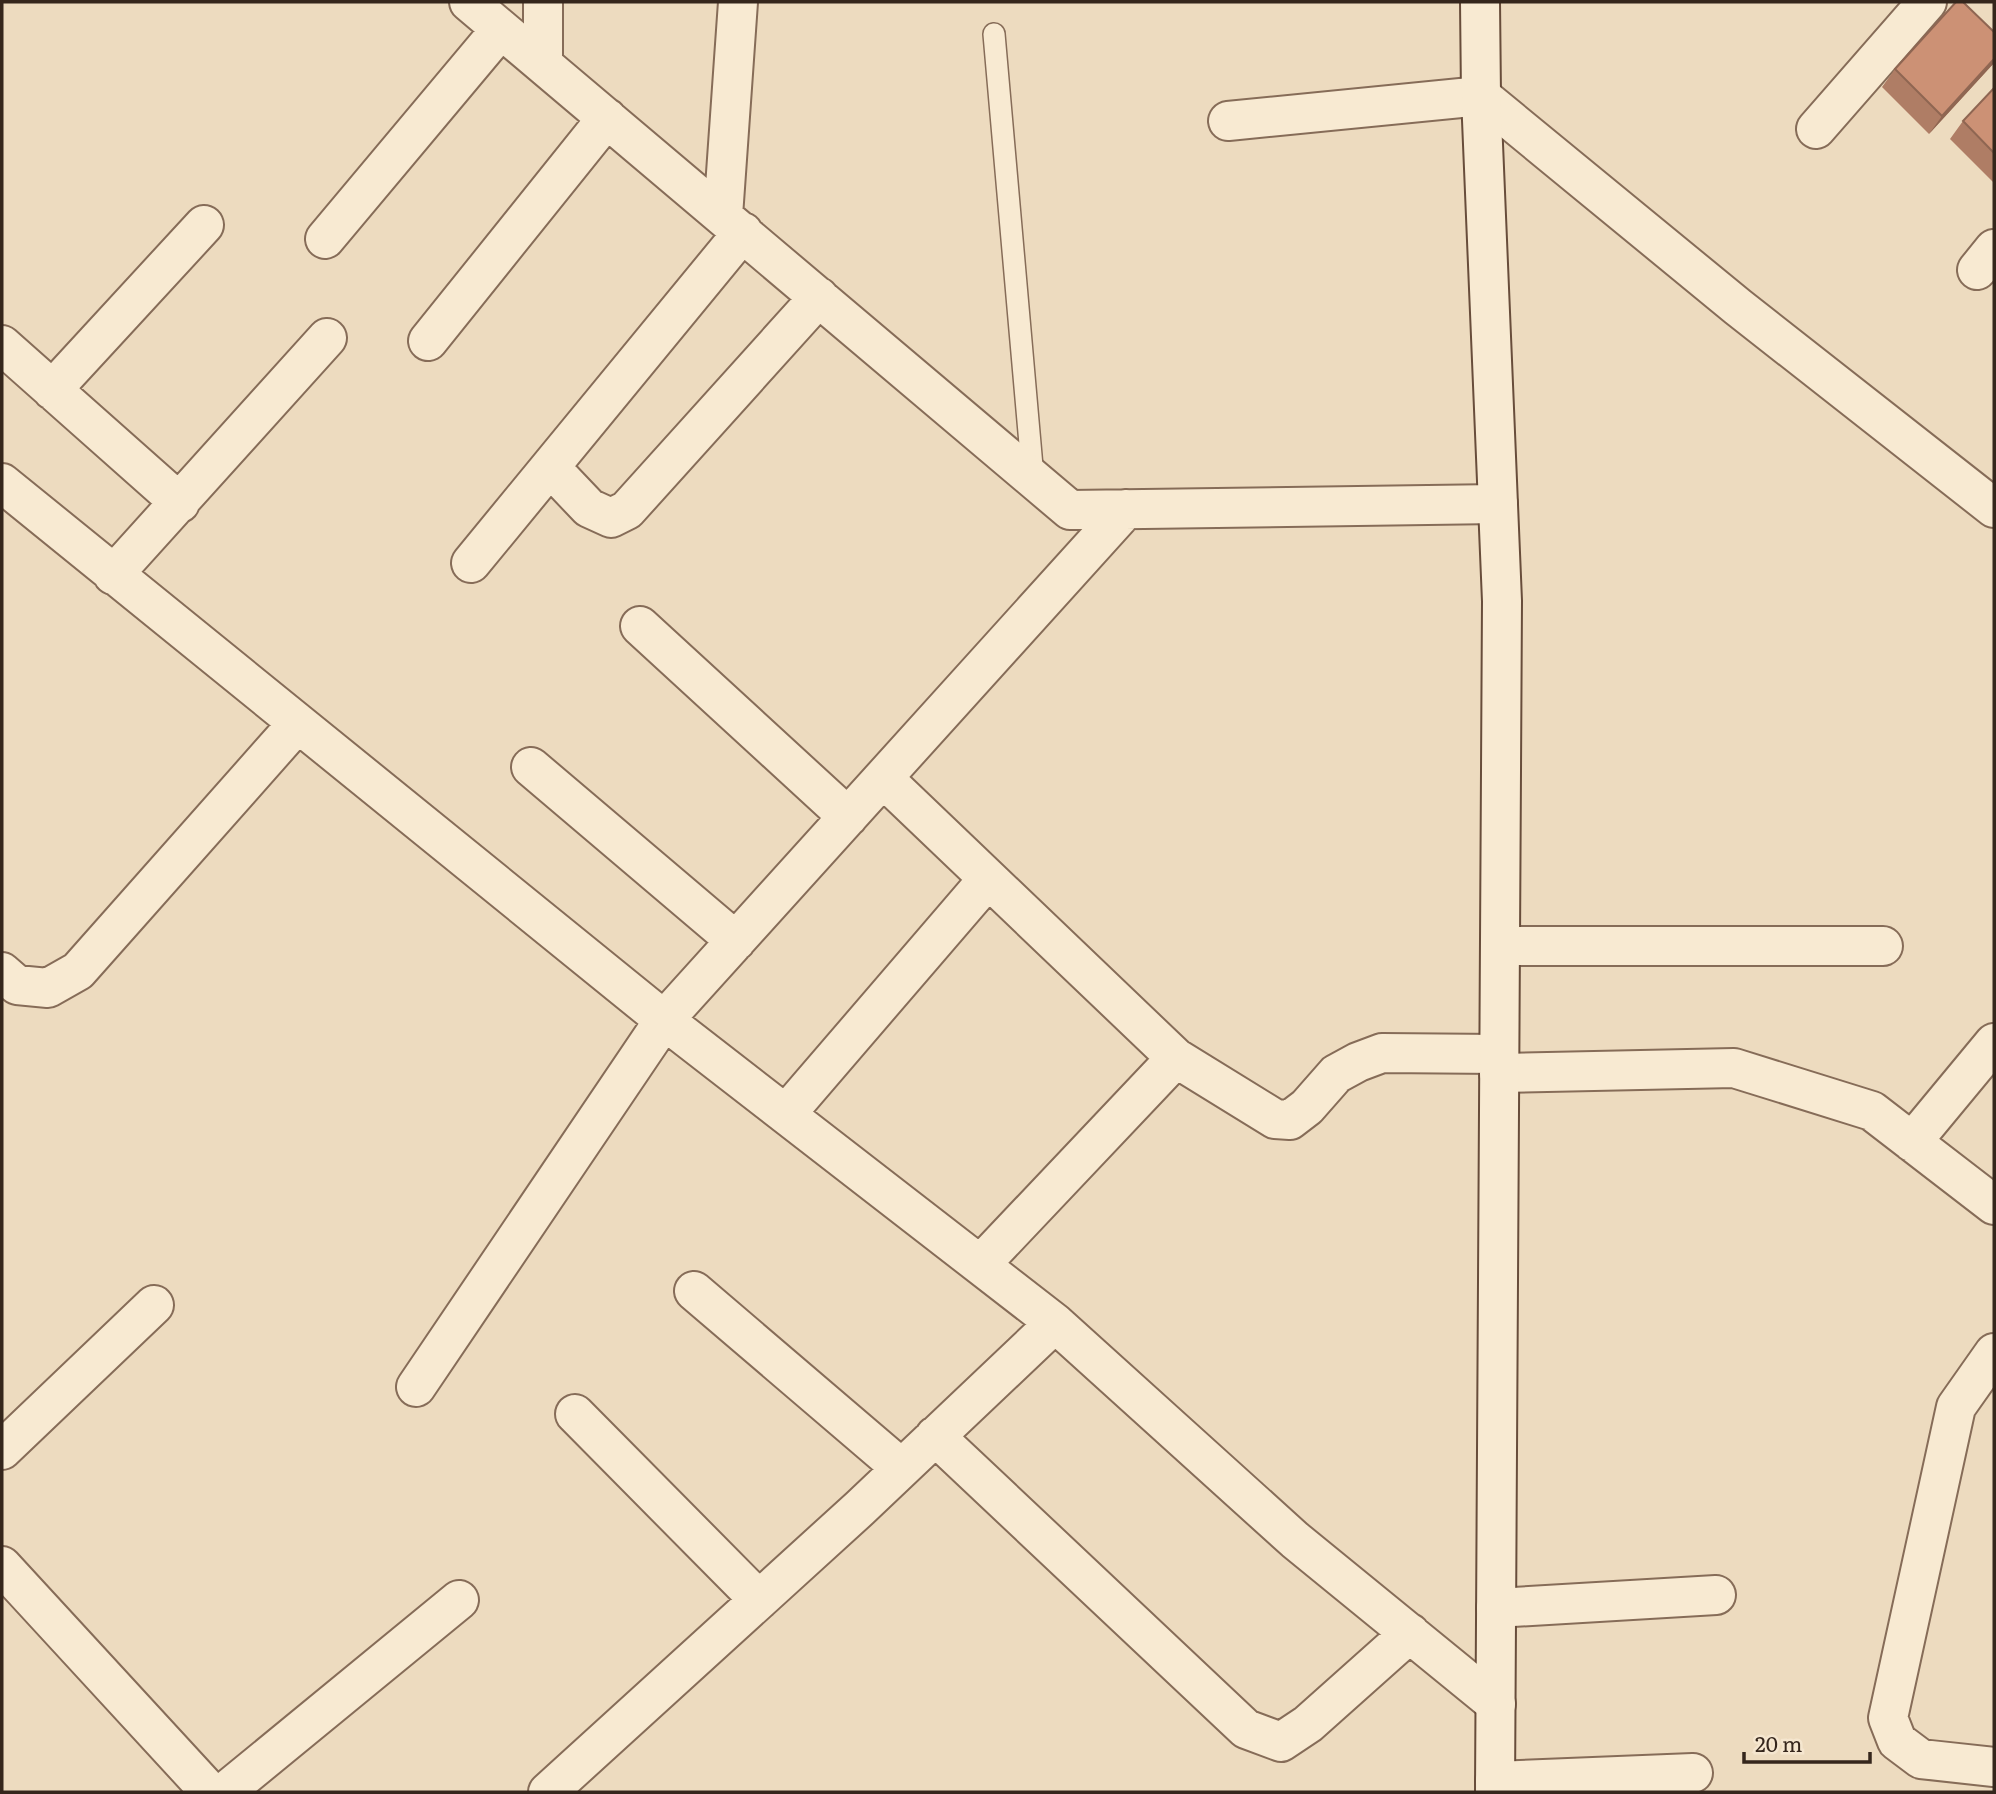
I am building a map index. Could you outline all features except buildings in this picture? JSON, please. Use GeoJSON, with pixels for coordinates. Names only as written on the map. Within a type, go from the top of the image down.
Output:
{"type":"FeatureCollection","features":[{"type":"Feature","properties":{"kind":"street"},"geometry":{"type":"LineString","coordinates":[[469,2],[1070,510],[1498,505]]}},
{"type":"Feature","properties":{"kind":"street"},"geometry":{"type":"LineString","coordinates":[[543,2],[543,64]]}},
{"type":"Feature","properties":{"kind":"street"},"geometry":{"type":"LineString","coordinates":[[471,563],[550,467],[733,224],[738,2]]}},
{"type":"Feature","properties":{"kind":"street"},"geometry":{"type":"LineString","coordinates":[[1480,2],[1481,96],[1502,601],[1495,1786],[1693,1773]]}},
{"type":"Feature","properties":{"kind":"street"},"geometry":{"type":"LineString","coordinates":[[1816,130],[1927,2]]}},
{"type":"Feature","properties":{"kind":"street"},"geometry":{"type":"LineString","coordinates":[[325,239],[501,29]]}},
{"type":"Feature","properties":{"kind":"street"},"geometry":{"type":"LineString","coordinates":[[1228,121],[1481,96],[1738,307],[1994,508]]}},
{"type":"Feature","properties":{"kind":"street"},"geometry":{"type":"LineString","coordinates":[[428,341],[607,118]]}},
{"type":"Feature","properties":{"kind":"street"},"geometry":{"type":"LineString","coordinates":[[52,390],[204,225]]}},
{"type":"Feature","properties":{"kind":"street"},"geometry":{"type":"LineString","coordinates":[[550,467],[589,508],[611,518],[628,510],[819,297]]}},
{"type":"Feature","properties":{"kind":"street"},"geometry":{"type":"LineString","coordinates":[[113,575],[327,338]]}},
{"type":"Feature","properties":{"kind":"street"},"geometry":{"type":"LineString","coordinates":[[2,345],[180,503]]}},
{"type":"Feature","properties":{"kind":"street"},"geometry":{"type":"LineString","coordinates":[[2,483],[664,1020],[1055,1323],[1295,1540],[1496,1703]]}},
{"type":"Feature","properties":{"kind":"street"},"geometry":{"type":"LineString","coordinates":[[416,1387],[664,1020],[1126,509]]}},
{"type":"Feature","properties":{"kind":"street"},"geometry":{"type":"LineString","coordinates":[[640,626],[848,817]]}},
{"type":"Feature","properties":{"kind":"street"},"geometry":{"type":"LineString","coordinates":[[2,972],[17,985],[48,988],[78,971],[297,724]]}},
{"type":"Feature","properties":{"kind":"street"},"geometry":{"type":"LineString","coordinates":[[531,767],[736,941]]}},
{"type":"Feature","properties":{"kind":"street"},"geometry":{"type":"LineString","coordinates":[[883,778],[1177,1059],[1275,1119],[1290,1120],[1307,1107],[1336,1074],[1382,1053],[1499,1064],[1734,1068],[1872,1111],[1994,1205]]}},
{"type":"Feature","properties":{"kind":"street"},"geometry":{"type":"LineString","coordinates":[[786,1114],[988,879]]}},
{"type":"Feature","properties":{"kind":"street"},"geometry":{"type":"LineString","coordinates":[[1500,946],[1883,946]]}},
{"type":"Feature","properties":{"kind":"street"},"geometry":{"type":"LineString","coordinates":[[1912,1142],[1994,1043]]}},
{"type":"Feature","properties":{"kind":"street"},"geometry":{"type":"LineString","coordinates":[[981,1264],[1177,1059]]}},
{"type":"Feature","properties":{"kind":"street"},"geometry":{"type":"LineString","coordinates":[[694,1291],[901,1468]]}},
{"type":"Feature","properties":{"kind":"street"},"geometry":{"type":"LineString","coordinates":[[2,1450],[154,1306]]}},
{"type":"Feature","properties":{"kind":"street"},"geometry":{"type":"LineString","coordinates":[[548,1792],[759,1600],[1055,1323]]}},
{"type":"Feature","properties":{"kind":"street"},"geometry":{"type":"LineString","coordinates":[[1994,1353],[1956,1407],[1888,1718],[1897,1741],[1921,1759],[1994,1767]]}},
{"type":"Feature","properties":{"kind":"street"},"geometry":{"type":"LineString","coordinates":[[575,1413],[759,1600]]}},
{"type":"Feature","properties":{"kind":"street"},"geometry":{"type":"LineString","coordinates":[[935,1436],[1246,1729],[1281,1742],[1308,1724],[1410,1633]]}},
{"type":"Feature","properties":{"kind":"street"},"geometry":{"type":"LineString","coordinates":[[2,1566],[210,1792]]}},
{"type":"Feature","properties":{"kind":"street"},"geometry":{"type":"LineString","coordinates":[[1496,1608],[1716,1595]]}},
{"type":"Feature","properties":{"kind":"street"},"geometry":{"type":"LineString","coordinates":[[225,1792],[459,1600]]}},
{"type":"Feature","properties":{"kind":"lane"},"geometry":{"type":"LineString","coordinates":[[993,34],[1033,478]]}}]}
